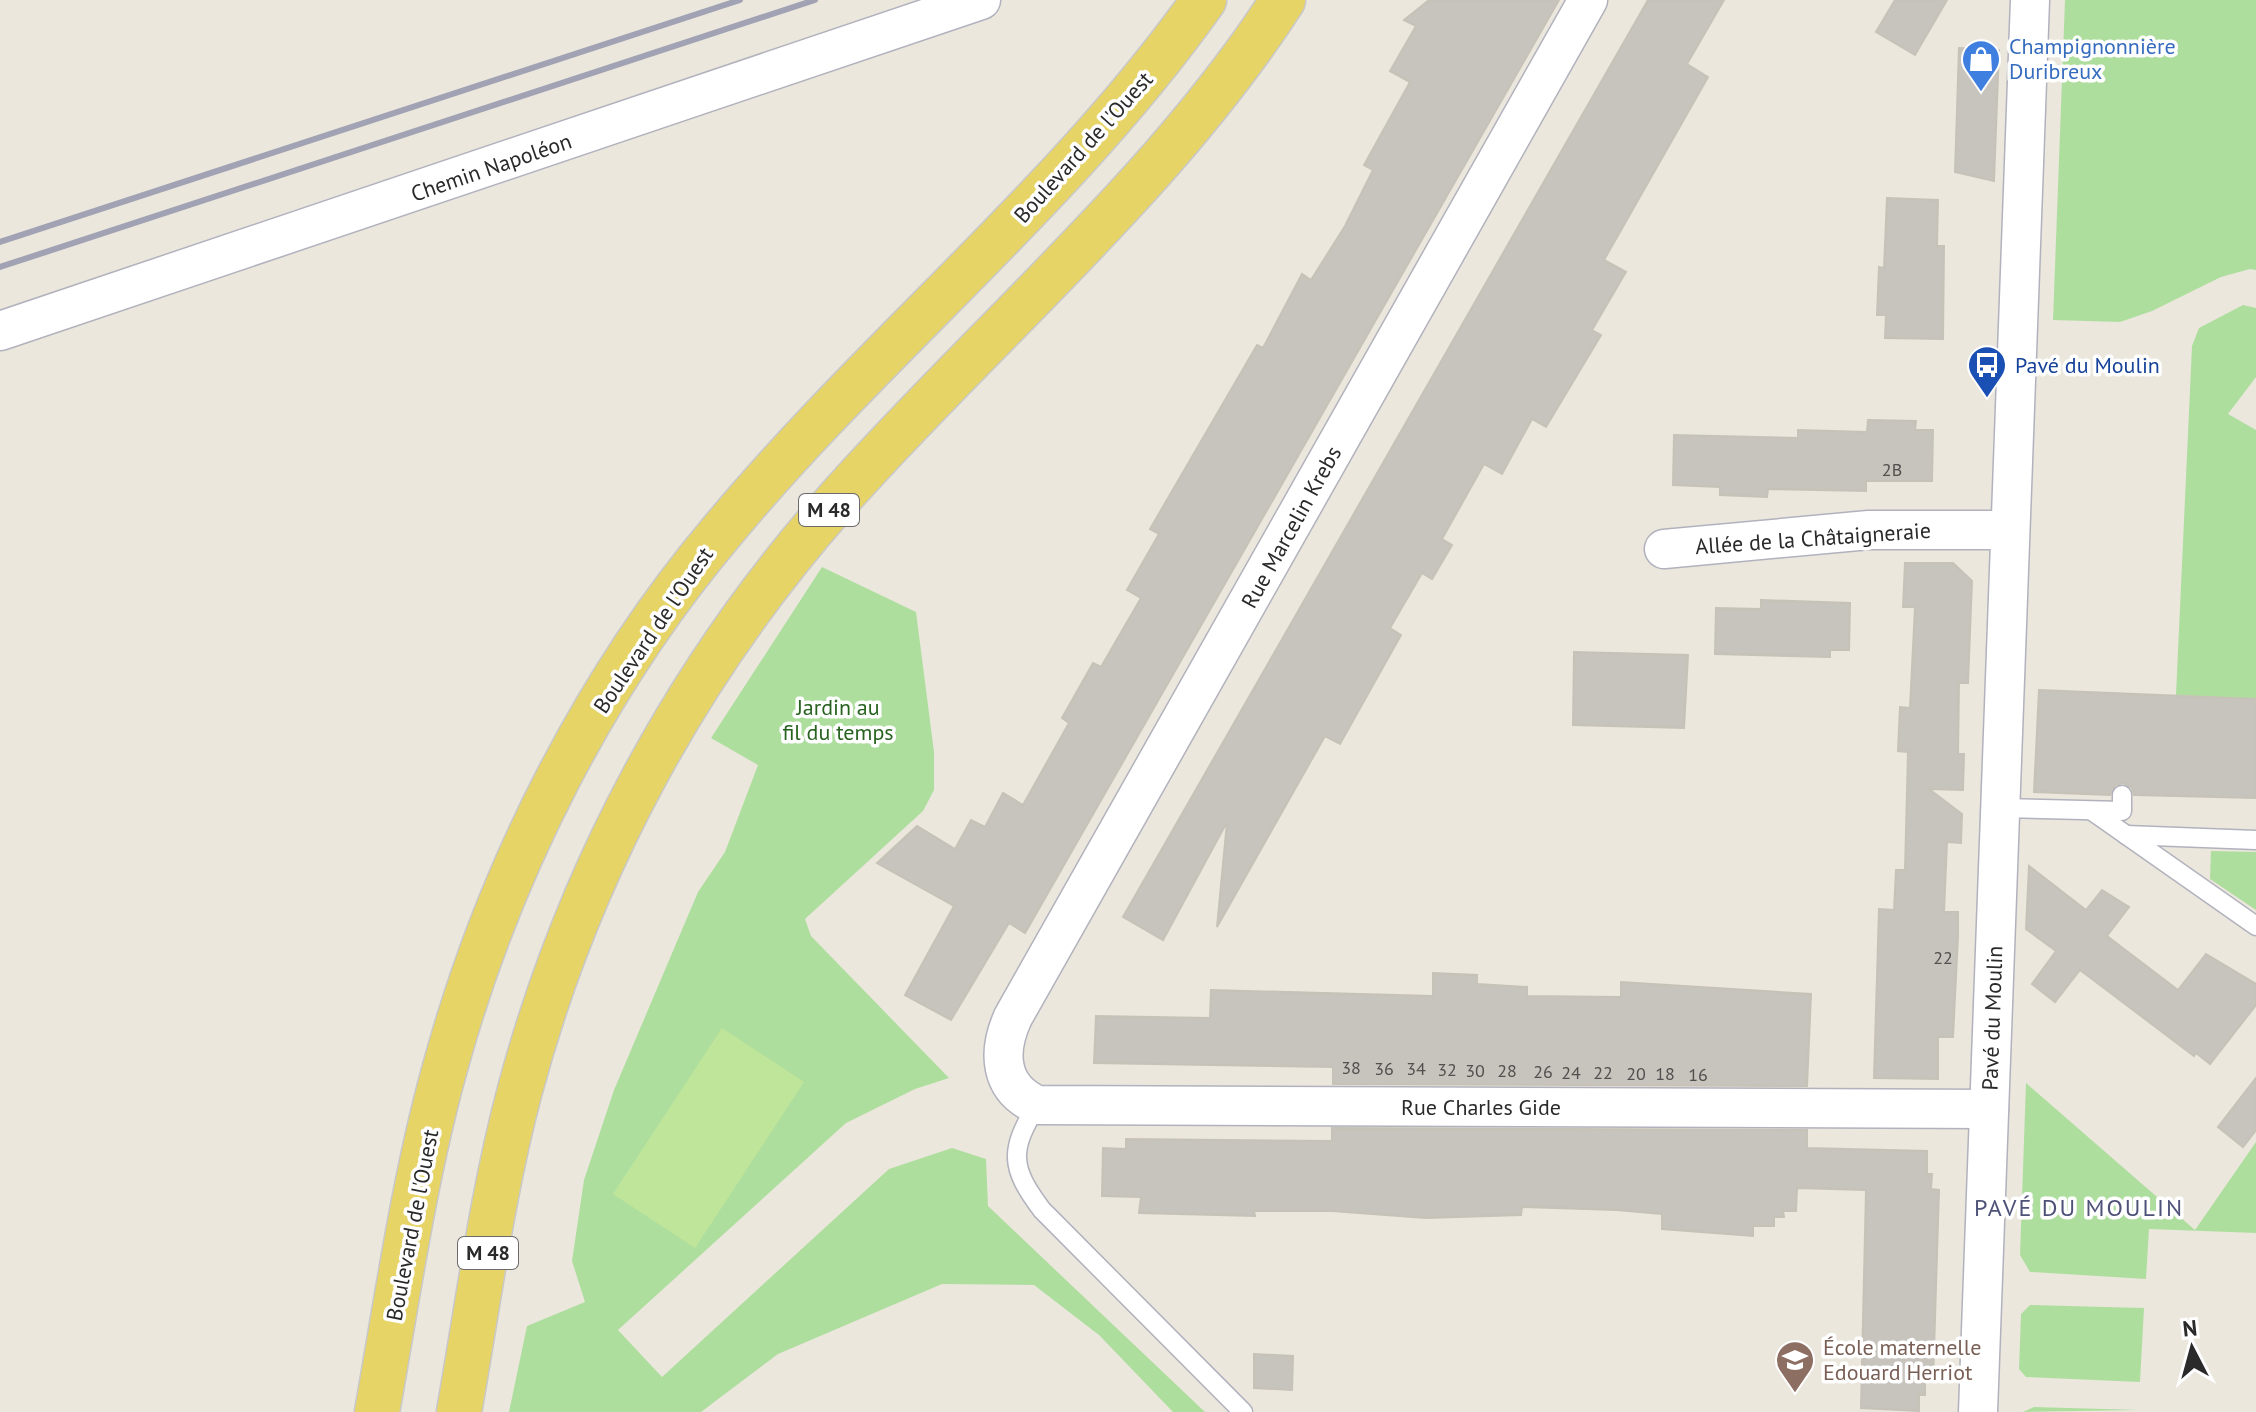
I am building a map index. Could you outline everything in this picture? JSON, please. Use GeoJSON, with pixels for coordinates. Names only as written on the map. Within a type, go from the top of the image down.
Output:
{"type":"FeatureCollection","features":[{"type":"Feature","properties":{"kind":"main road","name":"Boulevard de l'Ouest"},"geometry":{"type":"LineString","coordinates":[[377,1412],[413,1215],[448,1056],[522,855],[580,740],[655,620],[723,529],[1091,144],[1204,0]]}},
{"type":"Feature","properties":{"kind":"main road","name":"M 48"},"geometry":{"type":"LineString","coordinates":[[459,1412],[518,1095],[563,950],[592,878],[632,798],[717,657],[832,506],[1147,175],[1241,61],[1283,0]]}},
{"type":"Feature","properties":{"kind":"street","name":"Chemin Napoléon"},"geometry":{"type":"LineString","coordinates":[[0,331],[981,0]]}},
{"type":"Feature","properties":{"kind":"street","name":"Rue Marcelin Krebs"},"geometry":{"type":"LineString","coordinates":[[1037,1105],[1011,1087],[1002,1057],[1004,1037],[1013,1017],[1588,0]]}},
{"type":"Feature","properties":{"kind":"street","name":"Pavé du Moulin"},"geometry":{"type":"LineString","coordinates":[[1978,1412],[2030,0]]}},
{"type":"Feature","properties":{"kind":"street","name":"Allée de la Châtaigneraie"},"geometry":{"type":"LineString","coordinates":[[1664,549],[1869,530],[2010,530]]}},
{"type":"Feature","properties":{"kind":"street","name":"Rue Charles Gide"},"geometry":{"type":"LineString","coordinates":[[1037,1105],[1989,1109]]}},
{"type":"Feature","properties":{"kind":"lane"},"geometry":{"type":"LineString","coordinates":[[2001,808],[2122,811],[2122,795]]}},
{"type":"Feature","properties":{"kind":"lane"},"geometry":{"type":"LineString","coordinates":[[2092,811],[2256,926]]}},
{"type":"Feature","properties":{"kind":"lane"},"geometry":{"type":"LineString","coordinates":[[2126,835],[2256,840]]}},
{"type":"Feature","properties":{"kind":"lane"},"geometry":{"type":"LineString","coordinates":[[1037,1105],[1019,1134],[1015,1150],[1023,1185],[1042,1210],[1243,1412]]}},
{"type":"Feature","properties":{"kind":"green space"},"geometry":{"type":"Polygon","coordinates":[[[2065,0],[2256,0],[2256,270],[2221,277],[2152,311],[2120,322],[2053,320],[2065,0]]]}},
{"type":"Feature","properties":{"kind":"green space"},"geometry":{"type":"Polygon","coordinates":[[[2243,305],[2256,308],[2256,377],[2228,414],[2256,430],[2256,699],[2176,695],[2192,346],[2199,328],[2243,305]]]}},
{"type":"Feature","properties":{"kind":"green space","name":"Jardin au fil du temps"},"geometry":{"type":"Polygon","coordinates":[[[822,567],[916,612],[934,752],[934,790],[923,811],[805,919],[811,936],[949,1078],[915,1089],[846,1123],[618,1330],[662,1377],[889,1169],[952,1148],[986,1159],[988,1206],[1205,1412],[1173,1412],[1099,1335],[1034,1285],[942,1284],[778,1354],[701,1412],[509,1412],[527,1326],[585,1302],[572,1261],[584,1180],[614,1090],[698,892],[725,852],[758,765],[711,738],[822,567]]]}},
{"type":"Feature","properties":{"kind":"green space"},"geometry":{"type":"Polygon","coordinates":[[[2211,851],[2256,852],[2256,910],[2210,879],[2211,851]]]}},
{"type":"Feature","properties":{"kind":"green space"},"geometry":{"type":"Polygon","coordinates":[[[722,1028],[804,1082],[695,1248],[613,1194],[722,1028]]]}},
{"type":"Feature","properties":{"kind":"green space"},"geometry":{"type":"Polygon","coordinates":[[[2026,1083],[2195,1230],[2256,1142],[2256,1233],[2149,1229],[2146,1279],[2030,1272],[2020,1255],[2026,1083]]]}},
{"type":"Feature","properties":{"kind":"green space"},"geometry":{"type":"Polygon","coordinates":[[[2030,1305],[2144,1308],[2140,1382],[2026,1377],[2019,1369],[2021,1314],[2030,1305]]]}},
{"type":"Feature","properties":{"kind":"green space"},"geometry":{"type":"Polygon","coordinates":[[[2034,1407],[2139,1410],[2023,1412],[2034,1407]]]}},
{"type":"Feature","properties":{"kind":"building"},"geometry":{"type":"Polygon","coordinates":[[[1429,0],[1559,0],[1025,933],[1009,923],[951,1020],[905,995],[954,906],[877,863],[917,826],[955,849],[971,820],[985,827],[1003,793],[1023,805],[1069,723],[1062,718],[1093,663],[1101,667],[1141,598],[1127,590],[1159,534],[1150,529],[1257,345],[1263,348],[1302,274],[1311,280],[1345,226],[1373,170],[1364,165],[1410,82],[1390,71],[1416,26],[1404,20],[1429,0]]]}},
{"type":"Feature","properties":{"kind":"building"},"geometry":{"type":"Polygon","coordinates":[[[1648,0],[1724,0],[1687,64],[1708,77],[1604,260],[1626,272],[1592,330],[1601,335],[1546,427],[1532,419],[1502,474],[1484,464],[1442,539],[1452,545],[1432,579],[1422,573],[1390,628],[1401,635],[1340,744],[1325,736],[1217,927],[1227,822],[1163,940],[1123,917],[1648,0]]]}},
{"type":"Feature","properties":{"kind":"building"},"geometry":{"type":"Polygon","coordinates":[[[1895,0],[1947,0],[1915,55],[1876,32],[1895,0]]]}},
{"type":"Feature","properties":{"kind":"building"},"geometry":{"type":"Polygon","coordinates":[[[1959,48],[1999,50],[1994,181],[1955,172],[1959,48]]]}},
{"type":"Feature","properties":{"kind":"building"},"geometry":{"type":"Polygon","coordinates":[[[1887,198],[1938,200],[1937,246],[1944,246],[1943,339],[1885,338],[1886,315],[1877,315],[1879,267],[1884,268],[1887,198]]]}},
{"type":"Feature","properties":{"kind":"building"},"geometry":{"type":"Polygon","coordinates":[[[1868,420],[1916,421],[1915,430],[1933,430],[1932,481],[1866,481],[1866,491],[1768,489],[1767,497],[1720,495],[1720,487],[1673,485],[1674,435],[1798,438],[1798,430],[1867,432],[1868,420]]]}},
{"type":"Feature","properties":{"kind":"building"},"geometry":{"type":"Polygon","coordinates":[[[1905,563],[1953,563],[1972,581],[1968,683],[1959,683],[1958,754],[1964,754],[1963,790],[1929,789],[1962,814],[1961,843],[1947,842],[1944,912],[1958,912],[1958,936],[1953,1037],[1938,1037],[1938,1079],[1874,1078],[1879,909],[1894,910],[1896,870],[1905,870],[1908,752],[1898,751],[1900,707],[1910,708],[1915,607],[1903,607],[1905,563]]]}},
{"type":"Feature","properties":{"kind":"building"},"geometry":{"type":"Polygon","coordinates":[[[1761,600],[1850,603],[1849,650],[1830,650],[1830,657],[1715,654],[1716,608],[1761,609],[1761,600]]]}},
{"type":"Feature","properties":{"kind":"building"},"geometry":{"type":"Polygon","coordinates":[[[1574,652],[1688,655],[1684,728],[1573,725],[1574,652]]]}},
{"type":"Feature","properties":{"kind":"building"},"geometry":{"type":"Polygon","coordinates":[[[2039,690],[2256,699],[2256,798],[2134,795],[2132,788],[2123,783],[2115,785],[2110,795],[2034,792],[2039,690]]]}},
{"type":"Feature","properties":{"kind":"building"},"geometry":{"type":"Polygon","coordinates":[[[2029,866],[2086,910],[2102,890],[2129,907],[2107,936],[2178,990],[2206,954],[2256,984],[2256,1005],[2210,1064],[2196,1053],[2194,1056],[2080,970],[2055,1002],[2032,984],[2056,951],[2026,929],[2029,866]]]}},
{"type":"Feature","properties":{"kind":"building"},"geometry":{"type":"Polygon","coordinates":[[[1433,973],[1477,975],[1477,984],[1527,987],[1527,996],[1621,997],[1621,982],[1811,994],[1807,1086],[1333,1084],[1333,1067],[1094,1063],[1096,1016],[1210,1018],[1211,990],[1433,996],[1433,973]]]}},
{"type":"Feature","properties":{"kind":"building"},"geometry":{"type":"Polygon","coordinates":[[[2256,1078],[2256,1130],[2243,1147],[2218,1127],[2256,1078]]]}},
{"type":"Feature","properties":{"kind":"building"},"geometry":{"type":"Polygon","coordinates":[[[1332,1128],[1807,1130],[1807,1148],[1927,1151],[1927,1174],[1932,1174],[1931,1189],[1939,1190],[1933,1382],[1925,1382],[1925,1395],[1919,1395],[1919,1411],[1861,1408],[1866,1190],[1797,1188],[1796,1211],[1783,1211],[1784,1217],[1774,1217],[1774,1226],[1753,1226],[1753,1236],[1662,1229],[1662,1214],[1616,1210],[1522,1207],[1521,1215],[1426,1218],[1332,1211],[1254,1211],[1255,1216],[1139,1213],[1141,1197],[1102,1196],[1103,1148],[1126,1149],[1126,1139],[1332,1141],[1332,1128]]]}},
{"type":"Feature","properties":{"kind":"building"},"geometry":{"type":"Polygon","coordinates":[[[1254,1354],[1293,1356],[1292,1390],[1254,1388],[1254,1354]]]}},
{"type":"Feature","properties":{"kind":"railway"},"geometry":{"type":"LineString","coordinates":[[0,242],[740,0]]}},
{"type":"Feature","properties":{"kind":"railway"},"geometry":{"type":"LineString","coordinates":[[0,267],[815,0]]}},
{"type":"Feature","properties":{"kind":"place","name":"Champignonnière Duribreux"},"geometry":{"type":"Point","coordinates":[1981,93]}},
{"type":"Feature","properties":{"kind":"place","name":"Pavé du Moulin"},"geometry":{"type":"Point","coordinates":[1987,399]}},
{"type":"Feature","properties":{"kind":"place","name":"École maternelle Edouard Herriot"},"geometry":{"type":"Point","coordinates":[1795,1394]}},
{"type":"Feature","properties":{"kind":"district","name":"PAVÉ DU MOULIN"},"geometry":{"type":"Point","coordinates":[2079,1207]}}]}
